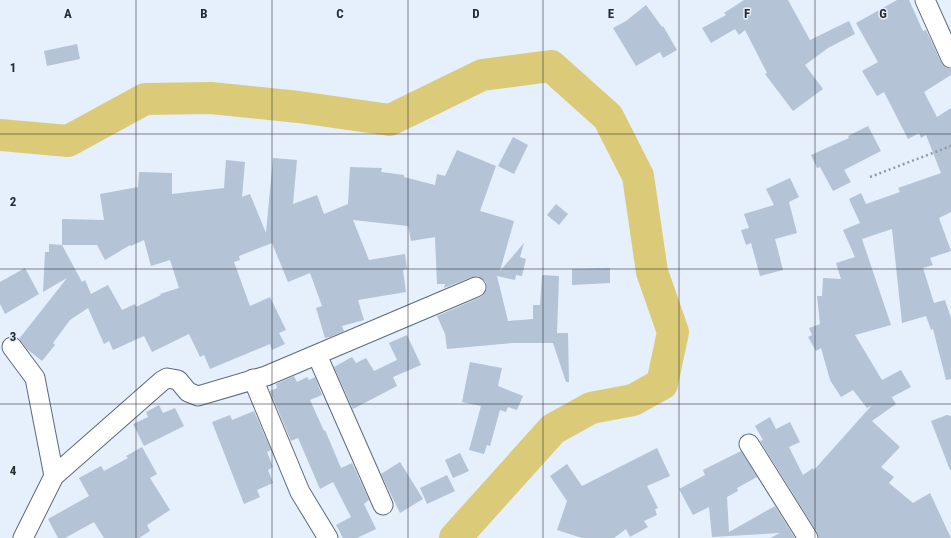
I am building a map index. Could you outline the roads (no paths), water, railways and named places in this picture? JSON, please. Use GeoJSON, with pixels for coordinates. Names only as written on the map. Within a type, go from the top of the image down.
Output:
{"type":"FeatureCollection","features":[{"type":"Feature","properties":{"kind":"street"},"geometry":{"type":"LineString","coordinates":[[926,0],[951,58]]}},
{"type":"Feature","properties":{"kind":"street"},"geometry":{"type":"LineString","coordinates":[[23,538],[54,476],[167,378],[178,380],[188,392],[198,396],[266,376],[476,287]]}},
{"type":"Feature","properties":{"kind":"street"},"geometry":{"type":"LineString","coordinates":[[12,347],[35,378],[54,476]]}},
{"type":"Feature","properties":{"kind":"street"},"geometry":{"type":"LineString","coordinates":[[316,355],[383,505]]}},
{"type":"Feature","properties":{"kind":"street"},"geometry":{"type":"LineString","coordinates":[[254,379],[300,492],[328,538]]}},
{"type":"Feature","properties":{"kind":"street"},"geometry":{"type":"LineString","coordinates":[[749,444],[808,538]]}},
{"type":"Feature","properties":{"kind":"waterway"},"geometry":{"type":"LineString","coordinates":[[0,135],[68,141],[145,99],[211,98],[299,107],[390,120],[482,75],[551,66],[608,117],[638,176],[652,272],[673,332],[662,384],[633,400],[591,408],[553,429],[455,538]]}}]}
